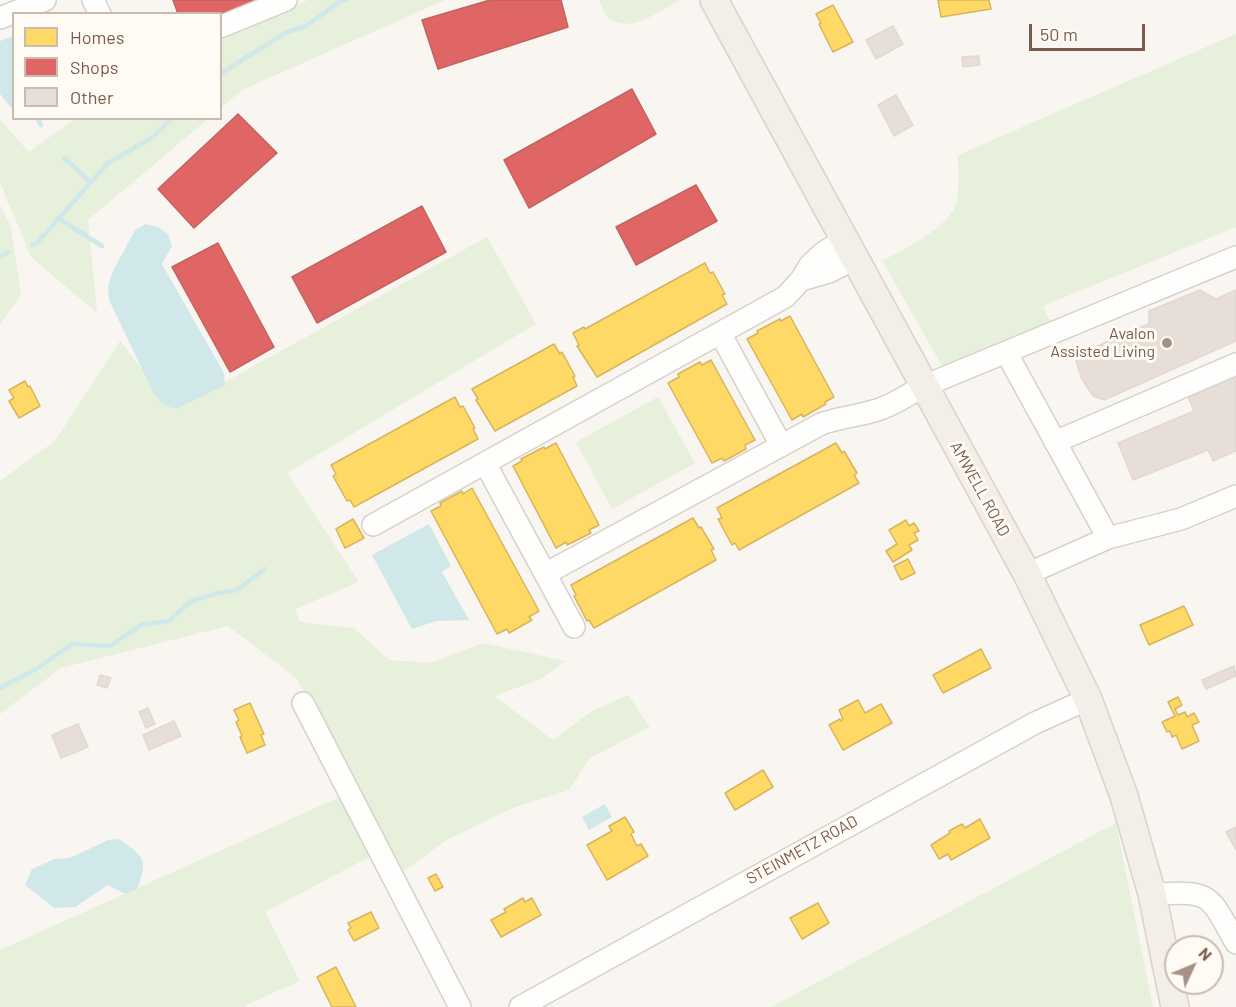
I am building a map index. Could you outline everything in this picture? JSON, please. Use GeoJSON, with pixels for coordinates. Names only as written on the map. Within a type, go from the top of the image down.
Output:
{"type":"FeatureCollection","features":[{"type":"Feature","properties":{"kind":"main road","name":"AMWELL ROAD"},"geometry":{"type":"LineString","coordinates":[[714,0],[1027,574],[1088,699],[1124,796],[1152,894],[1175,1007]]}},
{"type":"Feature","properties":{"kind":"street"},"geometry":{"type":"LineString","coordinates":[[15,12],[45,0]]}},
{"type":"Feature","properties":{"kind":"street"},"geometry":{"type":"LineString","coordinates":[[222,26],[286,0]]}},
{"type":"Feature","properties":{"kind":"street"},"geometry":{"type":"LineString","coordinates":[[373,525],[785,297],[801,280],[829,272],[849,249]]}},
{"type":"Feature","properties":{"kind":"street"},"geometry":{"type":"LineString","coordinates":[[545,574],[821,424],[841,417],[876,411],[924,386],[1236,257]]}},
{"type":"Feature","properties":{"kind":"street"},"geometry":{"type":"LineString","coordinates":[[720,333],[781,445]]}},
{"type":"Feature","properties":{"kind":"street"},"geometry":{"type":"LineString","coordinates":[[1006,352],[1108,538]]}},
{"type":"Feature","properties":{"kind":"street"},"geometry":{"type":"LineString","coordinates":[[1055,442],[1236,364]]}},
{"type":"Feature","properties":{"kind":"street"},"geometry":{"type":"LineString","coordinates":[[485,463],[574,627]]}},
{"type":"Feature","properties":{"kind":"street"},"geometry":{"type":"LineString","coordinates":[[1027,574],[1108,538],[1181,519],[1236,496]]}},
{"type":"Feature","properties":{"kind":"street","name":"STEINMETZ ROAD"},"geometry":{"type":"LineString","coordinates":[[520,1007],[1035,723],[1088,699]]}},
{"type":"Feature","properties":{"kind":"street"},"geometry":{"type":"LineString","coordinates":[[303,703],[460,1007]]}},
{"type":"Feature","properties":{"kind":"street"},"geometry":{"type":"LineString","coordinates":[[1152,894],[1194,893],[1205,896],[1216,906],[1236,943]]}},
{"type":"Feature","properties":{"kind":"green space"},"geometry":{"type":"Polygon","coordinates":[[[308,0],[445,0],[242,90],[222,107],[222,36],[308,0]]]}},
{"type":"Feature","properties":{"kind":"green space"},"geometry":{"type":"Polygon","coordinates":[[[599,0],[680,0],[654,15],[635,23],[625,24],[608,17],[599,0]]]}},
{"type":"Feature","properties":{"kind":"green space"},"geometry":{"type":"Polygon","coordinates":[[[1236,34],[1236,227],[1043,306],[1051,323],[942,366],[882,260],[926,237],[953,210],[958,195],[958,155],[1236,34]]]}},
{"type":"Feature","properties":{"kind":"green space"},"geometry":{"type":"Polygon","coordinates":[[[0,120],[29,152],[73,120],[207,120],[88,220],[97,313],[31,257],[0,182],[0,120]]]}},
{"type":"Feature","properties":{"kind":"green space"},"geometry":{"type":"Polygon","coordinates":[[[0,205],[11,227],[21,295],[0,324],[0,205]]]}},
{"type":"Feature","properties":{"kind":"green space"},"geometry":{"type":"Polygon","coordinates":[[[487,237],[536,324],[287,473],[359,582],[295,609],[300,622],[354,628],[389,660],[430,663],[483,643],[565,661],[541,679],[494,696],[553,740],[592,711],[628,695],[650,727],[590,758],[569,790],[513,808],[448,839],[404,871],[296,678],[228,626],[61,668],[0,714],[0,481],[55,441],[120,341],[174,410],[487,237]]]}},
{"type":"Feature","properties":{"kind":"green space"},"geometry":{"type":"Polygon","coordinates":[[[658,397],[695,463],[612,509],[576,442],[658,397]]]}},
{"type":"Feature","properties":{"kind":"green space"},"geometry":{"type":"Polygon","coordinates":[[[342,796],[371,856],[265,912],[300,981],[246,1005],[247,1007],[0,1007],[0,950],[342,796]]]}},
{"type":"Feature","properties":{"kind":"green space"},"geometry":{"type":"Polygon","coordinates":[[[1116,823],[1153,1007],[771,1007],[1116,823]]]}},
{"type":"Feature","properties":{"kind":"water"},"geometry":{"type":"Polygon","coordinates":[[[12,37],[12,109],[0,94],[0,41],[12,37]]]}},
{"type":"Feature","properties":{"kind":"water"},"geometry":{"type":"Polygon","coordinates":[[[146,224],[158,227],[168,234],[172,246],[162,264],[224,373],[225,385],[176,409],[164,405],[154,394],[109,300],[108,286],[112,273],[135,230],[146,224]]]}},
{"type":"Feature","properties":{"kind":"water"},"geometry":{"type":"Polygon","coordinates":[[[429,524],[451,566],[442,572],[469,620],[436,621],[412,629],[372,555],[429,524]]]}},
{"type":"Feature","properties":{"kind":"water"},"geometry":{"type":"Polygon","coordinates":[[[605,804],[612,817],[589,830],[582,817],[605,804]]]}},
{"type":"Feature","properties":{"kind":"water"},"geometry":{"type":"Polygon","coordinates":[[[119,839],[134,850],[142,860],[143,871],[137,889],[125,894],[108,885],[75,907],[54,908],[25,885],[32,869],[55,859],[70,858],[108,840],[119,839]]]}},
{"type":"Feature","properties":{"kind":"building: Homes"},"geometry":{"type":"Polygon","coordinates":[[[938,0],[989,0],[991,9],[941,17],[938,0]]]}},
{"type":"Feature","properties":{"kind":"building: Homes"},"geometry":{"type":"Polygon","coordinates":[[[833,5],[853,42],[833,52],[816,14],[833,5]]]}},
{"type":"Feature","properties":{"kind":"building: Homes"},"geometry":{"type":"Polygon","coordinates":[[[705,263],[710,273],[713,272],[725,294],[722,295],[727,304],[597,377],[577,346],[579,345],[573,333],[584,327],[585,329],[705,263]]]}},
{"type":"Feature","properties":{"kind":"building: Homes"},"geometry":{"type":"Polygon","coordinates":[[[790,316],[834,397],[803,417],[802,414],[792,420],[747,339],[758,333],[757,331],[790,316]]]}},
{"type":"Feature","properties":{"kind":"building: Homes"},"geometry":{"type":"Polygon","coordinates":[[[554,344],[560,354],[562,352],[575,376],[573,377],[577,386],[495,431],[472,389],[554,344]]]}},
{"type":"Feature","properties":{"kind":"building: Homes"},"geometry":{"type":"Polygon","coordinates":[[[711,360],[755,440],[745,445],[746,449],[724,461],[722,458],[712,463],[668,383],[679,377],[678,374],[700,362],[702,365],[711,360]]]}},
{"type":"Feature","properties":{"kind":"building: Homes"},"geometry":{"type":"Polygon","coordinates":[[[25,381],[40,406],[19,418],[9,401],[14,398],[9,390],[25,381]]]}},
{"type":"Feature","properties":{"kind":"building: Homes"},"geometry":{"type":"Polygon","coordinates":[[[455,397],[460,407],[463,406],[475,428],[473,429],[478,439],[354,507],[350,500],[347,501],[333,476],[336,474],[331,465],[455,397]]]}},
{"type":"Feature","properties":{"kind":"building: Homes"},"geometry":{"type":"Polygon","coordinates":[[[556,443],[599,525],[589,530],[591,533],[556,548],[513,466],[522,461],[521,459],[556,443]]]}},
{"type":"Feature","properties":{"kind":"building: Homes"},"geometry":{"type":"Polygon","coordinates":[[[836,443],[842,453],[844,451],[857,473],[854,475],[859,483],[739,550],[735,543],[732,545],[718,519],[722,518],[717,508],[836,443]]]}},
{"type":"Feature","properties":{"kind":"building: Homes"},"geometry":{"type":"Polygon","coordinates":[[[472,488],[539,611],[529,617],[532,620],[509,633],[507,629],[497,634],[431,511],[441,506],[440,503],[472,488]]]}},
{"type":"Feature","properties":{"kind":"building: Homes"},"geometry":{"type":"Polygon","coordinates":[[[693,518],[714,549],[711,550],[716,560],[594,628],[589,620],[587,621],[571,585],[693,518]]]}},
{"type":"Feature","properties":{"kind":"building: Homes"},"geometry":{"type":"Polygon","coordinates":[[[353,519],[364,538],[345,548],[336,529],[353,519]]]}},
{"type":"Feature","properties":{"kind":"building: Homes"},"geometry":{"type":"Polygon","coordinates":[[[906,520],[909,526],[914,523],[919,531],[914,533],[918,540],[909,545],[912,550],[893,562],[886,551],[897,544],[889,530],[906,520]]]}},
{"type":"Feature","properties":{"kind":"building: Homes"},"geometry":{"type":"Polygon","coordinates":[[[908,559],[915,573],[901,580],[894,566],[908,559]]]}},
{"type":"Feature","properties":{"kind":"building: Homes"},"geometry":{"type":"Polygon","coordinates":[[[1184,606],[1193,625],[1149,645],[1140,625],[1184,606]]]}},
{"type":"Feature","properties":{"kind":"building: Homes"},"geometry":{"type":"Polygon","coordinates":[[[981,649],[991,668],[943,693],[933,675],[981,649]]]}},
{"type":"Feature","properties":{"kind":"building: Homes"},"geometry":{"type":"Polygon","coordinates":[[[1178,697],[1182,705],[1175,709],[1178,715],[1185,712],[1187,717],[1194,713],[1199,722],[1192,725],[1199,741],[1182,749],[1176,735],[1172,737],[1162,722],[1175,716],[1168,702],[1178,697]]]}},
{"type":"Feature","properties":{"kind":"building: Homes"},"geometry":{"type":"Polygon","coordinates":[[[858,700],[865,713],[881,704],[892,723],[843,750],[829,725],[843,719],[839,710],[858,700]]]}},
{"type":"Feature","properties":{"kind":"building: Homes"},"geometry":{"type":"Polygon","coordinates":[[[250,703],[264,734],[261,735],[265,745],[247,753],[240,737],[242,736],[236,722],[239,720],[234,710],[250,703]]]}},
{"type":"Feature","properties":{"kind":"building: Homes"},"geometry":{"type":"Polygon","coordinates":[[[763,770],[773,787],[735,810],[725,793],[763,770]]]}},
{"type":"Feature","properties":{"kind":"building: Homes"},"geometry":{"type":"Polygon","coordinates":[[[625,817],[634,832],[631,834],[637,846],[641,844],[648,856],[607,880],[587,845],[612,831],[609,826],[625,817]]]}},
{"type":"Feature","properties":{"kind":"building: Homes"},"geometry":{"type":"Polygon","coordinates":[[[980,819],[990,838],[951,860],[948,854],[939,859],[931,845],[962,824],[965,828],[980,819]]]}},
{"type":"Feature","properties":{"kind":"building: Homes"},"geometry":{"type":"Polygon","coordinates":[[[436,874],[443,887],[435,891],[428,878],[436,874]]]}},
{"type":"Feature","properties":{"kind":"building: Homes"},"geometry":{"type":"Polygon","coordinates":[[[523,898],[525,902],[532,898],[541,915],[501,937],[491,920],[506,912],[504,909],[523,898]]]}},
{"type":"Feature","properties":{"kind":"building: Homes"},"geometry":{"type":"Polygon","coordinates":[[[818,903],[829,923],[802,939],[790,918],[818,903]]]}},
{"type":"Feature","properties":{"kind":"building: Homes"},"geometry":{"type":"Polygon","coordinates":[[[371,912],[379,928],[354,941],[348,930],[351,928],[348,923],[371,912]]]}},
{"type":"Feature","properties":{"kind":"building: Homes"},"geometry":{"type":"Polygon","coordinates":[[[336,967],[356,1007],[332,1007],[317,977],[336,967]]]}},
{"type":"Feature","properties":{"kind":"building: Shops"},"geometry":{"type":"Polygon","coordinates":[[[173,0],[273,0],[222,21],[222,12],[177,12],[173,0]]]}},
{"type":"Feature","properties":{"kind":"building: Shops"},"geometry":{"type":"Polygon","coordinates":[[[490,0],[561,0],[568,27],[438,69],[422,20],[490,0]]]}},
{"type":"Feature","properties":{"kind":"building: Shops"},"geometry":{"type":"Polygon","coordinates":[[[632,89],[656,134],[529,208],[504,160],[632,89]]]}},
{"type":"Feature","properties":{"kind":"building: Shops"},"geometry":{"type":"Polygon","coordinates":[[[238,114],[277,153],[194,228],[158,189],[238,114]]]}},
{"type":"Feature","properties":{"kind":"building: Shops"},"geometry":{"type":"Polygon","coordinates":[[[696,185],[717,221],[636,265],[616,227],[696,185]]]}},
{"type":"Feature","properties":{"kind":"building: Shops"},"geometry":{"type":"Polygon","coordinates":[[[422,206],[446,252],[317,323],[292,277],[422,206]]]}},
{"type":"Feature","properties":{"kind":"building: Shops"},"geometry":{"type":"Polygon","coordinates":[[[218,243],[274,347],[230,372],[172,267],[218,243]]]}},
{"type":"Feature","properties":{"kind":"building: Other"},"geometry":{"type":"Polygon","coordinates":[[[893,26],[903,44],[876,59],[866,40],[893,26]]]}},
{"type":"Feature","properties":{"kind":"building: Other"},"geometry":{"type":"Polygon","coordinates":[[[979,56],[980,65],[963,67],[962,57],[979,56]]]}},
{"type":"Feature","properties":{"kind":"building: Other"},"geometry":{"type":"Polygon","coordinates":[[[896,95],[913,125],[894,136],[878,105],[896,95]]]}},
{"type":"Feature","properties":{"kind":"building: Other","name":"Avalon Assisted Living"},"geometry":{"type":"Polygon","coordinates":[[[1200,290],[1216,299],[1236,290],[1236,341],[1104,400],[1093,396],[1081,377],[1075,357],[1149,324],[1149,311],[1200,290]]]}},
{"type":"Feature","properties":{"kind":"building: Other","name":"Avalon Assisted Living"},"geometry":{"type":"Polygon","coordinates":[[[1236,373],[1236,451],[1213,461],[1208,450],[1133,480],[1118,443],[1194,411],[1187,394],[1236,373]]]}},
{"type":"Feature","properties":{"kind":"building: Other"},"geometry":{"type":"Polygon","coordinates":[[[1234,666],[1236,676],[1206,689],[1202,680],[1234,666]]]}},
{"type":"Feature","properties":{"kind":"building: Other"},"geometry":{"type":"Polygon","coordinates":[[[100,675],[111,678],[107,688],[97,685],[100,675]]]}},
{"type":"Feature","properties":{"kind":"building: Other"},"geometry":{"type":"Polygon","coordinates":[[[148,708],[155,724],[146,728],[139,712],[148,708]]]}},
{"type":"Feature","properties":{"kind":"building: Other"},"geometry":{"type":"Polygon","coordinates":[[[174,721],[181,736],[149,750],[143,735],[174,721]]]}},
{"type":"Feature","properties":{"kind":"building: Other"},"geometry":{"type":"Polygon","coordinates":[[[78,724],[88,747],[61,758],[52,735],[78,724]]]}},
{"type":"Feature","properties":{"kind":"building: Other"},"geometry":{"type":"Polygon","coordinates":[[[1236,827],[1236,850],[1226,832],[1236,827]]]}},
{"type":"Feature","properties":{"kind":"waterway"},"geometry":{"type":"LineString","coordinates":[[222,73],[285,33],[306,26],[339,2],[346,0]]}},
{"type":"Feature","properties":{"kind":"waterway"},"geometry":{"type":"LineString","coordinates":[[38,120],[41,125]]}},
{"type":"Feature","properties":{"kind":"waterway"},"geometry":{"type":"LineString","coordinates":[[32,245],[37,243],[108,163],[153,137],[170,120]]}},
{"type":"Feature","properties":{"kind":"waterway"},"geometry":{"type":"LineString","coordinates":[[64,158],[91,183]]}},
{"type":"Feature","properties":{"kind":"waterway"},"geometry":{"type":"LineString","coordinates":[[58,218],[102,246]]}},
{"type":"Feature","properties":{"kind":"waterway"},"geometry":{"type":"LineString","coordinates":[[0,257],[8,252]]}},
{"type":"Feature","properties":{"kind":"waterway"},"geometry":{"type":"LineString","coordinates":[[0,688],[38,668],[72,644],[110,646],[141,625],[169,621],[191,601],[237,590],[265,569]]}},
{"type":"Feature","properties":{"kind":"place","name":"Avalon Assisted Living"},"geometry":{"type":"Point","coordinates":[1167,343]}}]}
